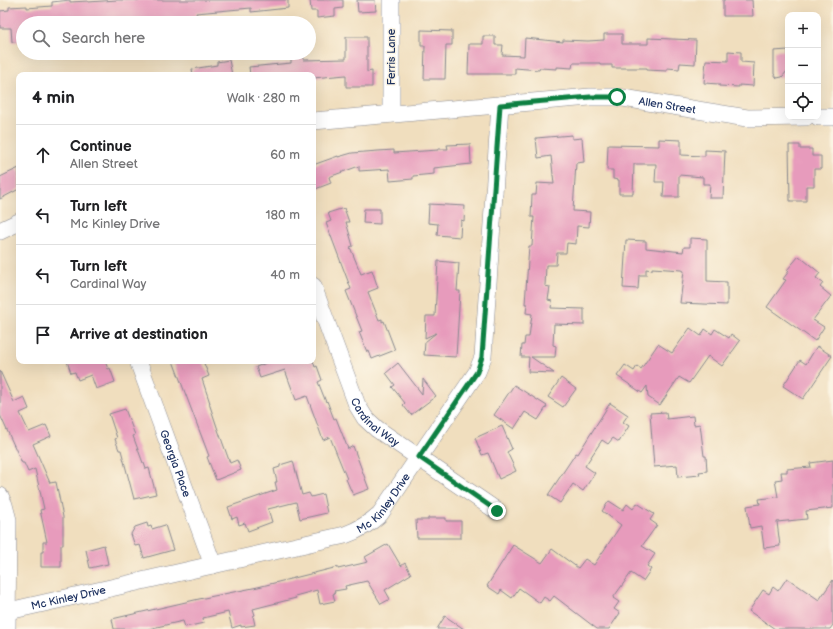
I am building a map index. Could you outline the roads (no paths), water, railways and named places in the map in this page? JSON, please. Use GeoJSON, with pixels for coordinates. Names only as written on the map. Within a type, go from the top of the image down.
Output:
{"type":"FeatureCollection","features":[{"type":"Feature","properties":{"kind":"street","name":"Ferris Lane"},"geometry":{"type":"LineString","coordinates":[[391,0],[391,114]]}},
{"type":"Feature","properties":{"kind":"street","name":"Allen Street"},"geometry":{"type":"LineString","coordinates":[[316,121],[590,97],[617,97],[747,118],[785,117]]}},
{"type":"Feature","properties":{"kind":"street","name":"Mc Kinley Drive"},"geometry":{"type":"LineString","coordinates":[[4,612],[355,532],[370,524],[380,514],[477,372],[482,357],[500,105]]}},
{"type":"Feature","properties":{"kind":"street"},"geometry":{"type":"LineString","coordinates":[[821,117],[833,117]]}},
{"type":"Feature","properties":{"kind":"street"},"geometry":{"type":"LineString","coordinates":[[0,231],[16,223]]}},
{"type":"Feature","properties":{"kind":"street","name":"Cardinal Way"},"geometry":{"type":"LineString","coordinates":[[316,294],[357,406],[365,418],[377,428],[497,511]]}},
{"type":"Feature","properties":{"kind":"street","name":"Georgia Place"},"geometry":{"type":"LineString","coordinates":[[139,364],[213,565]]}},
{"type":"Feature","properties":{"kind":"street"},"geometry":{"type":"LineString","coordinates":[[0,496],[8,520],[4,612],[7,629]]}}]}
